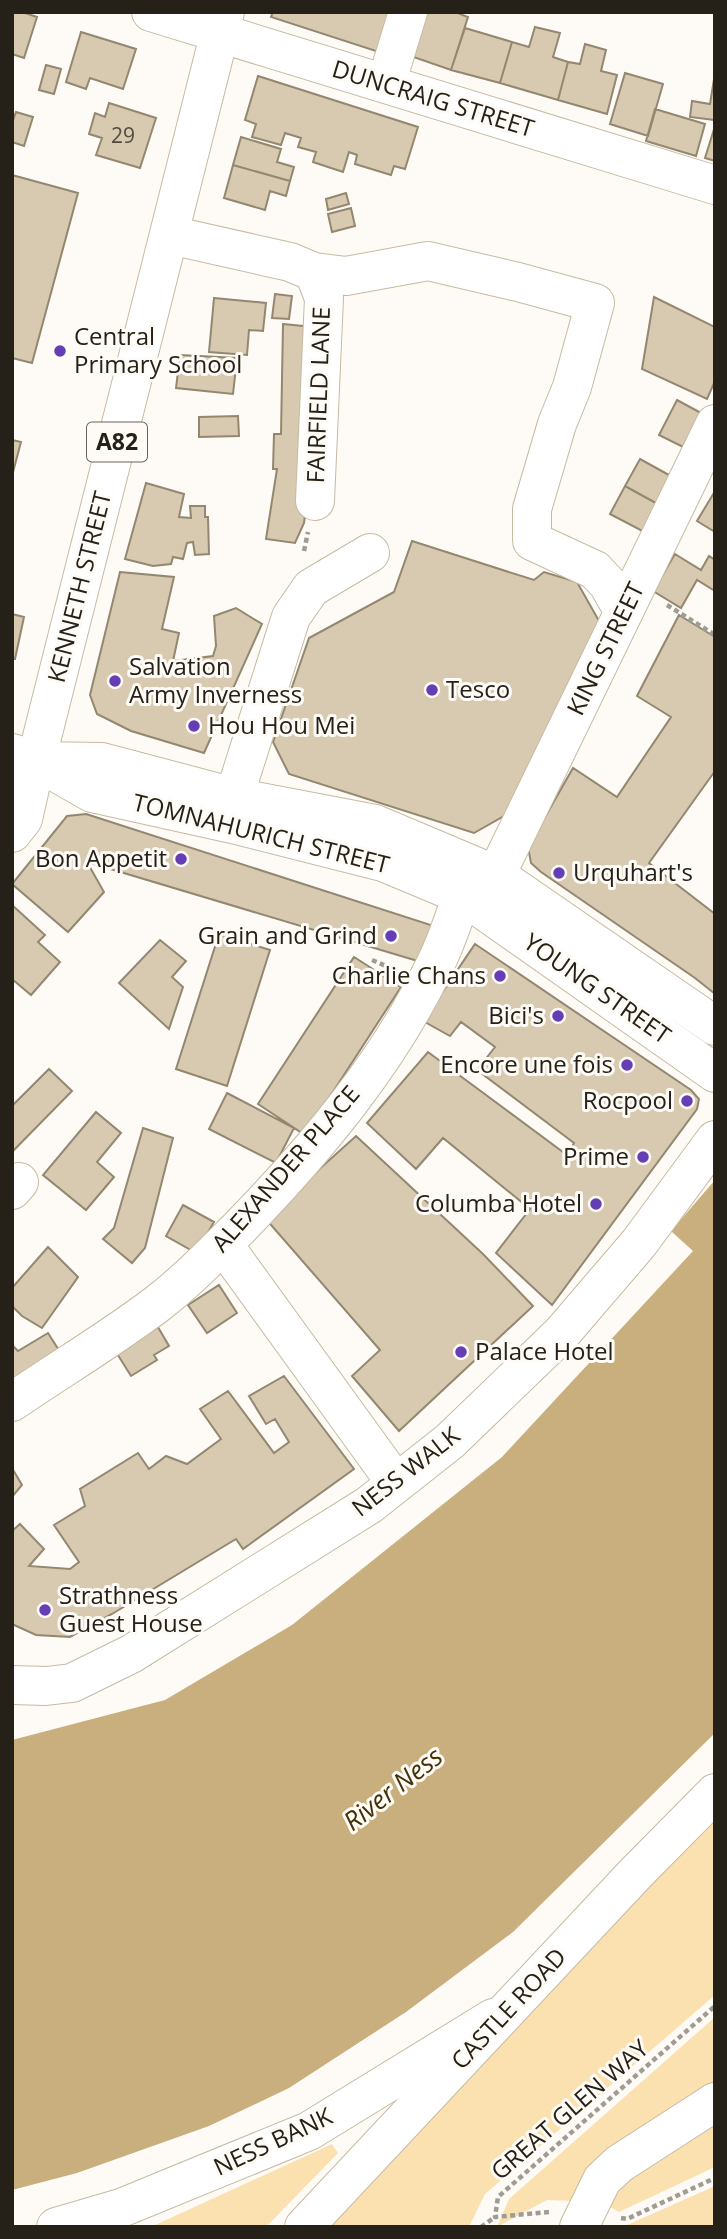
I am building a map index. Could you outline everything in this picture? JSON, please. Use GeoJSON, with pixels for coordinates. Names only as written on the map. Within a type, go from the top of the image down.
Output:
{"type":"FeatureCollection","features":[{"type":"Feature","properties":{"kind":"main road","name":"DUNCRAIG STREET"},"geometry":{"type":"LineString","coordinates":[[151,12],[222,23],[386,84],[715,185]]}},
{"type":"Feature","properties":{"kind":"main road"},"geometry":{"type":"LineString","coordinates":[[386,84],[408,12]]}},
{"type":"Feature","properties":{"kind":"main road","name":"KENNETH STREET"},"geometry":{"type":"LineString","coordinates":[[12,833],[23,819],[24,757],[170,235],[222,23]]}},
{"type":"Feature","properties":{"kind":"main road","name":"FAIRFIELD LANE"},"geometry":{"type":"LineString","coordinates":[[170,235],[290,262],[314,272],[324,298],[314,501]]}},
{"type":"Feature","properties":{"kind":"main road"},"geometry":{"type":"LineString","coordinates":[[314,272],[346,276],[428,261],[594,303],[572,387],[557,425],[532,509],[532,541],[595,570],[608,584],[630,599]]}},
{"type":"Feature","properties":{"kind":"main road","name":"KING STREET"},"geometry":{"type":"LineString","coordinates":[[477,885],[630,599],[715,424]]}},
{"type":"Feature","properties":{"kind":"main road"},"geometry":{"type":"LineString","coordinates":[[234,797],[291,617],[311,588],[370,553]]}},
{"type":"Feature","properties":{"kind":"main road","name":"TOMNAHURICH STREET"},"geometry":{"type":"LineString","coordinates":[[24,757],[102,762],[234,797],[375,824],[477,885]]}},
{"type":"Feature","properties":{"kind":"main road","name":"TOMNAHURICH STREET"},"geometry":{"type":"LineString","coordinates":[[24,757],[92,793],[241,826],[477,885]]}},
{"type":"Feature","properties":{"kind":"main road","name":"YOUNG STREET"},"geometry":{"type":"LineString","coordinates":[[477,885],[715,1026]]}},
{"type":"Feature","properties":{"kind":"main road","name":"YOUNG STREET"},"geometry":{"type":"LineString","coordinates":[[477,885],[715,1073]]}},
{"type":"Feature","properties":{"kind":"main road","name":"ALEXANDER PLACE"},"geometry":{"type":"LineString","coordinates":[[12,1402],[157,1304],[189,1277],[263,1203],[335,1122],[390,1043],[477,885]]}},
{"type":"Feature","properties":{"kind":"main road","name":"NESS WALK"},"geometry":{"type":"LineString","coordinates":[[12,1685],[72,1684],[131,1654],[369,1505],[450,1441],[561,1334],[639,1243],[715,1140]]}},
{"type":"Feature","properties":{"kind":"main road"},"geometry":{"type":"LineString","coordinates":[[223,1244],[396,1483]]}},
{"type":"Feature","properties":{"kind":"main road","name":"CASTLE ROAD"},"geometry":{"type":"LineString","coordinates":[[304,2227],[635,1874],[715,1793]]}},
{"type":"Feature","properties":{"kind":"main road","name":"NESS BANK"},"geometry":{"type":"LineString","coordinates":[[57,2227],[126,2217],[309,2131],[512,2006]]}},
{"type":"Feature","properties":{"kind":"main road"},"geometry":{"type":"LineString","coordinates":[[582,2222],[602,2180],[619,2164],[715,2102]]}},
{"type":"Feature","properties":{"kind":"path"},"geometry":{"type":"LineString","coordinates":[[630,599],[715,635]]}},
{"type":"Feature","properties":{"kind":"path","name":"GREAT GLEN WAY"},"geometry":{"type":"LineString","coordinates":[[715,2006],[498,2197],[495,2217],[553,2212],[582,2222],[627,2219],[715,2178]]}},
{"type":"Feature","properties":{"kind":"path"},"geometry":{"type":"LineString","coordinates":[[481,2227],[495,2217]]}},
{"type":"Feature","properties":{"kind":"shaded area"},"geometry":{"type":"Polygon","coordinates":[[[715,1816],[715,1995],[485,2194],[469,2227],[328,2227],[715,1816]]]}},
{"type":"Feature","properties":{"kind":"shaded area"},"geometry":{"type":"Polygon","coordinates":[[[715,2017],[715,2087],[574,2201],[547,2200],[497,2227],[509,2199],[715,2017]]]}},
{"type":"Feature","properties":{"kind":"shaded area"},"geometry":{"type":"Polygon","coordinates":[[[715,2116],[715,2167],[619,2212],[605,2204],[614,2187],[715,2116]]]}},
{"type":"Feature","properties":{"kind":"shaded area"},"geometry":{"type":"Polygon","coordinates":[[[332,2144],[338,2153],[266,2227],[153,2226],[332,2144]]]}},
{"type":"Feature","properties":{"kind":"shaded area"},"geometry":{"type":"Polygon","coordinates":[[[715,2186],[715,2227],[627,2227],[627,2225],[715,2186]]]}},
{"type":"Feature","properties":{"kind":"water","name":"River Ness"},"geometry":{"type":"Polygon","coordinates":[[[715,1180],[715,1733],[513,1932],[406,2012],[289,2088],[209,2126],[77,2173],[12,2190],[12,1740],[165,1700],[292,1625],[502,1457],[693,1251],[671,1231],[715,1180]]]}},
{"type":"Feature","properties":{"kind":"building"},"geometry":{"type":"Polygon","coordinates":[[[12,12],[37,17],[24,58],[12,54],[12,12]]]}},
{"type":"Feature","properties":{"kind":"building"},"geometry":{"type":"Polygon","coordinates":[[[273,12],[390,12],[385,54],[271,17],[273,12]]]}},
{"type":"Feature","properties":{"kind":"building"},"geometry":{"type":"Polygon","coordinates":[[[421,12],[455,12],[468,17],[451,70],[399,52],[421,12]]]}},
{"type":"Feature","properties":{"kind":"building"},"geometry":{"type":"Polygon","coordinates":[[[535,27],[560,33],[553,57],[568,62],[558,100],[500,83],[512,42],[529,47],[535,27]]]}},
{"type":"Feature","properties":{"kind":"building"},"geometry":{"type":"Polygon","coordinates":[[[465,28],[512,42],[500,83],[451,70],[465,28]]]}},
{"type":"Feature","properties":{"kind":"building"},"geometry":{"type":"Polygon","coordinates":[[[81,32],[136,49],[123,89],[90,78],[86,89],[66,82],[81,32]]]}},
{"type":"Feature","properties":{"kind":"building"},"geometry":{"type":"Polygon","coordinates":[[[585,44],[606,50],[601,71],[617,75],[607,114],[558,100],[568,62],[580,64],[585,44]]]}},
{"type":"Feature","properties":{"kind":"building"},"geometry":{"type":"Polygon","coordinates":[[[46,65],[61,69],[54,94],[39,90],[46,65]]]}},
{"type":"Feature","properties":{"kind":"building"},"geometry":{"type":"Polygon","coordinates":[[[625,73],[663,84],[648,136],[610,124],[625,73]]]}},
{"type":"Feature","properties":{"kind":"building"},"geometry":{"type":"Polygon","coordinates":[[[715,73],[715,120],[690,117],[692,101],[710,104],[715,73]]]}},
{"type":"Feature","properties":{"kind":"building"},"geometry":{"type":"Polygon","coordinates":[[[258,76],[418,127],[405,169],[394,166],[391,175],[355,164],[357,155],[349,152],[343,172],[313,162],[316,152],[298,147],[301,138],[285,133],[281,145],[252,137],[256,124],[245,120],[258,76]]]}},
{"type":"Feature","properties":{"kind":"building"},"geometry":{"type":"Polygon","coordinates":[[[109,103],[156,118],[140,168],[96,155],[102,138],[89,134],[95,113],[105,117],[109,103]]]}},
{"type":"Feature","properties":{"kind":"building"},"geometry":{"type":"Polygon","coordinates":[[[655,109],[705,124],[696,156],[646,141],[655,109]]]}},
{"type":"Feature","properties":{"kind":"building"},"geometry":{"type":"Polygon","coordinates":[[[16,112],[33,117],[24,146],[12,142],[12,123],[16,112]]]}},
{"type":"Feature","properties":{"kind":"building"},"geometry":{"type":"Polygon","coordinates":[[[715,126],[715,161],[705,158],[715,126]]]}},
{"type":"Feature","properties":{"kind":"building"},"geometry":{"type":"Polygon","coordinates":[[[241,137],[281,149],[277,162],[294,167],[290,181],[233,165],[241,137]]]}},
{"type":"Feature","properties":{"kind":"building"},"geometry":{"type":"Polygon","coordinates":[[[233,165],[290,181],[286,196],[270,191],[265,210],[224,198],[233,165]]]}},
{"type":"Feature","properties":{"kind":"building"},"geometry":{"type":"Polygon","coordinates":[[[12,175],[78,193],[32,363],[12,358],[12,175]]]}},
{"type":"Feature","properties":{"kind":"building"},"geometry":{"type":"Polygon","coordinates":[[[346,193],[349,204],[328,210],[326,199],[346,193]]]}},
{"type":"Feature","properties":{"kind":"building"},"geometry":{"type":"Polygon","coordinates":[[[351,208],[355,226],[332,232],[328,214],[351,208]]]}},
{"type":"Feature","properties":{"kind":"building"},"geometry":{"type":"Polygon","coordinates":[[[275,294],[292,296],[289,319],[272,318],[275,294]]]}},
{"type":"Feature","properties":{"kind":"building"},"geometry":{"type":"Polygon","coordinates":[[[654,297],[715,327],[715,381],[707,399],[642,369],[654,297]]]}},
{"type":"Feature","properties":{"kind":"building"},"geometry":{"type":"Polygon","coordinates":[[[214,298],[266,303],[263,331],[249,330],[247,355],[209,352],[214,298]]]}},
{"type":"Feature","properties":{"kind":"building"},"geometry":{"type":"Polygon","coordinates":[[[283,324],[313,327],[311,467],[304,523],[295,543],[266,539],[277,469],[273,469],[274,434],[281,434],[283,324]]]}},
{"type":"Feature","properties":{"kind":"building"},"geometry":{"type":"Polygon","coordinates":[[[180,355],[237,358],[233,394],[176,388],[180,355]]]}},
{"type":"Feature","properties":{"kind":"building"},"geometry":{"type":"Polygon","coordinates":[[[677,400],[701,413],[683,447],[659,435],[677,400]]]}},
{"type":"Feature","properties":{"kind":"building"},"geometry":{"type":"Polygon","coordinates":[[[238,416],[239,436],[199,437],[199,417],[238,416]]]}},
{"type":"Feature","properties":{"kind":"building"},"geometry":{"type":"Polygon","coordinates":[[[12,440],[21,442],[12,476],[12,440]]]}},
{"type":"Feature","properties":{"kind":"building"},"geometry":{"type":"Polygon","coordinates":[[[640,459],[678,480],[663,507],[625,486],[640,459]]]}},
{"type":"Feature","properties":{"kind":"building"},"geometry":{"type":"Polygon","coordinates":[[[146,483],[184,494],[179,517],[191,518],[190,506],[205,506],[209,554],[195,555],[193,542],[187,543],[183,559],[173,557],[171,564],[153,566],[125,559],[146,483]]]}},
{"type":"Feature","properties":{"kind":"building"},"geometry":{"type":"Polygon","coordinates":[[[625,486],[663,507],[648,534],[610,514],[625,486]]]}},
{"type":"Feature","properties":{"kind":"building"},"geometry":{"type":"Polygon","coordinates":[[[715,491],[715,532],[697,521],[715,491]]]}},
{"type":"Feature","properties":{"kind":"building","name":"Tesco"},"geometry":{"type":"Polygon","coordinates":[[[412,541],[534,580],[544,572],[577,582],[603,628],[513,811],[474,833],[289,774],[273,742],[309,638],[394,592],[412,541]]]}},
{"type":"Feature","properties":{"kind":"building"},"geometry":{"type":"Polygon","coordinates":[[[675,554],[701,570],[709,556],[715,560],[715,591],[697,580],[681,608],[653,591],[675,554]]]}},
{"type":"Feature","properties":{"kind":"building"},"geometry":{"type":"Polygon","coordinates":[[[120,572],[174,577],[162,629],[179,633],[173,661],[213,656],[216,646],[214,616],[236,608],[262,624],[204,753],[131,731],[97,714],[90,695],[120,572]]]}},
{"type":"Feature","properties":{"kind":"building"},"geometry":{"type":"Polygon","coordinates":[[[12,614],[24,617],[15,659],[12,659],[12,614]]]}},
{"type":"Feature","properties":{"kind":"building"},"geometry":{"type":"Polygon","coordinates":[[[679,615],[715,637],[715,771],[649,863],[715,914],[715,994],[541,872],[531,863],[528,847],[573,768],[617,797],[671,717],[637,696],[679,615]]]}},
{"type":"Feature","properties":{"kind":"building"},"geometry":{"type":"Polygon","coordinates":[[[86,814],[437,927],[421,962],[87,862],[104,892],[68,932],[12,884],[67,816],[86,814]]]}},
{"type":"Feature","properties":{"kind":"building"},"geometry":{"type":"Polygon","coordinates":[[[12,905],[45,935],[38,942],[60,962],[31,995],[12,979],[12,905]]]}},
{"type":"Feature","properties":{"kind":"building"},"geometry":{"type":"Polygon","coordinates":[[[219,934],[270,950],[227,1086],[176,1069],[219,934]]]}},
{"type":"Feature","properties":{"kind":"building"},"geometry":{"type":"Polygon","coordinates":[[[160,940],[186,961],[172,977],[183,987],[169,1029],[119,983],[160,940]]]}},
{"type":"Feature","properties":{"kind":"building"},"geometry":{"type":"Polygon","coordinates":[[[475,944],[691,1090],[699,1099],[697,1109],[552,1305],[496,1253],[530,1209],[443,1138],[416,1169],[367,1123],[428,1052],[567,1155],[574,1143],[477,1070],[495,1047],[461,1022],[450,1036],[423,1021],[475,944]]]}},
{"type":"Feature","properties":{"kind":"building"},"geometry":{"type":"Polygon","coordinates":[[[354,957],[401,987],[305,1135],[258,1104],[354,957]]]}},
{"type":"Feature","properties":{"kind":"building"},"geometry":{"type":"Polygon","coordinates":[[[49,1069],[72,1091],[12,1152],[12,1106],[49,1069]]]}},
{"type":"Feature","properties":{"kind":"building"},"geometry":{"type":"Polygon","coordinates":[[[227,1093],[294,1128],[276,1163],[209,1129],[227,1093]]]}},
{"type":"Feature","properties":{"kind":"building"},"geometry":{"type":"Polygon","coordinates":[[[96,1112],[121,1133],[97,1162],[114,1177],[86,1210],[43,1175],[96,1112]]]}},
{"type":"Feature","properties":{"kind":"building"},"geometry":{"type":"Polygon","coordinates":[[[143,1128],[173,1138],[145,1248],[132,1263],[103,1239],[114,1228],[143,1128]]]}},
{"type":"Feature","properties":{"kind":"building"},"geometry":{"type":"Polygon","coordinates":[[[356,1136],[483,1254],[533,1306],[399,1431],[352,1376],[380,1350],[265,1218],[356,1136]]]}},
{"type":"Feature","properties":{"kind":"building"},"geometry":{"type":"Polygon","coordinates":[[[183,1205],[214,1222],[196,1253],[166,1236],[183,1205]]]}},
{"type":"Feature","properties":{"kind":"building"},"geometry":{"type":"Polygon","coordinates":[[[48,1247],[78,1277],[42,1328],[22,1316],[12,1306],[12,1288],[48,1247]]]}},
{"type":"Feature","properties":{"kind":"building"},"geometry":{"type":"Polygon","coordinates":[[[219,1285],[237,1313],[207,1333],[188,1305],[219,1285]]]}},
{"type":"Feature","properties":{"kind":"building"},"geometry":{"type":"Polygon","coordinates":[[[155,1322],[169,1346],[154,1355],[157,1360],[131,1376],[116,1352],[155,1322]]]}},
{"type":"Feature","properties":{"kind":"building"},"geometry":{"type":"Polygon","coordinates":[[[48,1333],[60,1352],[12,1381],[12,1345],[18,1351],[48,1333]]]}},
{"type":"Feature","properties":{"kind":"building"},"geometry":{"type":"Polygon","coordinates":[[[284,1376],[354,1469],[243,1549],[236,1539],[70,1637],[36,1635],[12,1624],[12,1531],[20,1524],[44,1549],[29,1566],[70,1569],[79,1562],[54,1525],[85,1506],[80,1489],[138,1453],[149,1469],[166,1456],[187,1464],[221,1439],[200,1409],[228,1391],[274,1453],[289,1442],[275,1419],[266,1424],[249,1396],[284,1376]]]}},
{"type":"Feature","properties":{"kind":"building"},"geometry":{"type":"Polygon","coordinates":[[[12,1468],[22,1485],[12,1497],[12,1468]]]}},
{"type":"Feature","properties":{"kind":"place","name":"Central Primary School"},"geometry":{"type":"Point","coordinates":[60,351]}},
{"type":"Feature","properties":{"kind":"place","name":"Salvation Army Inverness"},"geometry":{"type":"Point","coordinates":[115,681]}},
{"type":"Feature","properties":{"kind":"place","name":"Tesco"},"geometry":{"type":"Point","coordinates":[432,690]}},
{"type":"Feature","properties":{"kind":"place","name":"Hou Hou Mei"},"geometry":{"type":"Point","coordinates":[194,726]}},
{"type":"Feature","properties":{"kind":"place","name":"Bon Appetit"},"geometry":{"type":"Point","coordinates":[181,859]}},
{"type":"Feature","properties":{"kind":"place","name":"Urquhart's"},"geometry":{"type":"Point","coordinates":[559,873]}},
{"type":"Feature","properties":{"kind":"place","name":"Grain and Grind"},"geometry":{"type":"Point","coordinates":[391,936]}},
{"type":"Feature","properties":{"kind":"place","name":"Charlie Chans"},"geometry":{"type":"Point","coordinates":[500,976]}},
{"type":"Feature","properties":{"kind":"place","name":"Bici's"},"geometry":{"type":"Point","coordinates":[558,1016]}},
{"type":"Feature","properties":{"kind":"place","name":"Encore une fois"},"geometry":{"type":"Point","coordinates":[627,1065]}},
{"type":"Feature","properties":{"kind":"place","name":"Rocpool"},"geometry":{"type":"Point","coordinates":[687,1101]}},
{"type":"Feature","properties":{"kind":"place","name":"Prime"},"geometry":{"type":"Point","coordinates":[643,1157]}},
{"type":"Feature","properties":{"kind":"place","name":"Columba Hotel"},"geometry":{"type":"Point","coordinates":[596,1204]}},
{"type":"Feature","properties":{"kind":"place","name":"Palace Hotel"},"geometry":{"type":"Point","coordinates":[461,1352]}},
{"type":"Feature","properties":{"kind":"place","name":"Strathness Guest House"},"geometry":{"type":"Point","coordinates":[45,1610]}}]}
